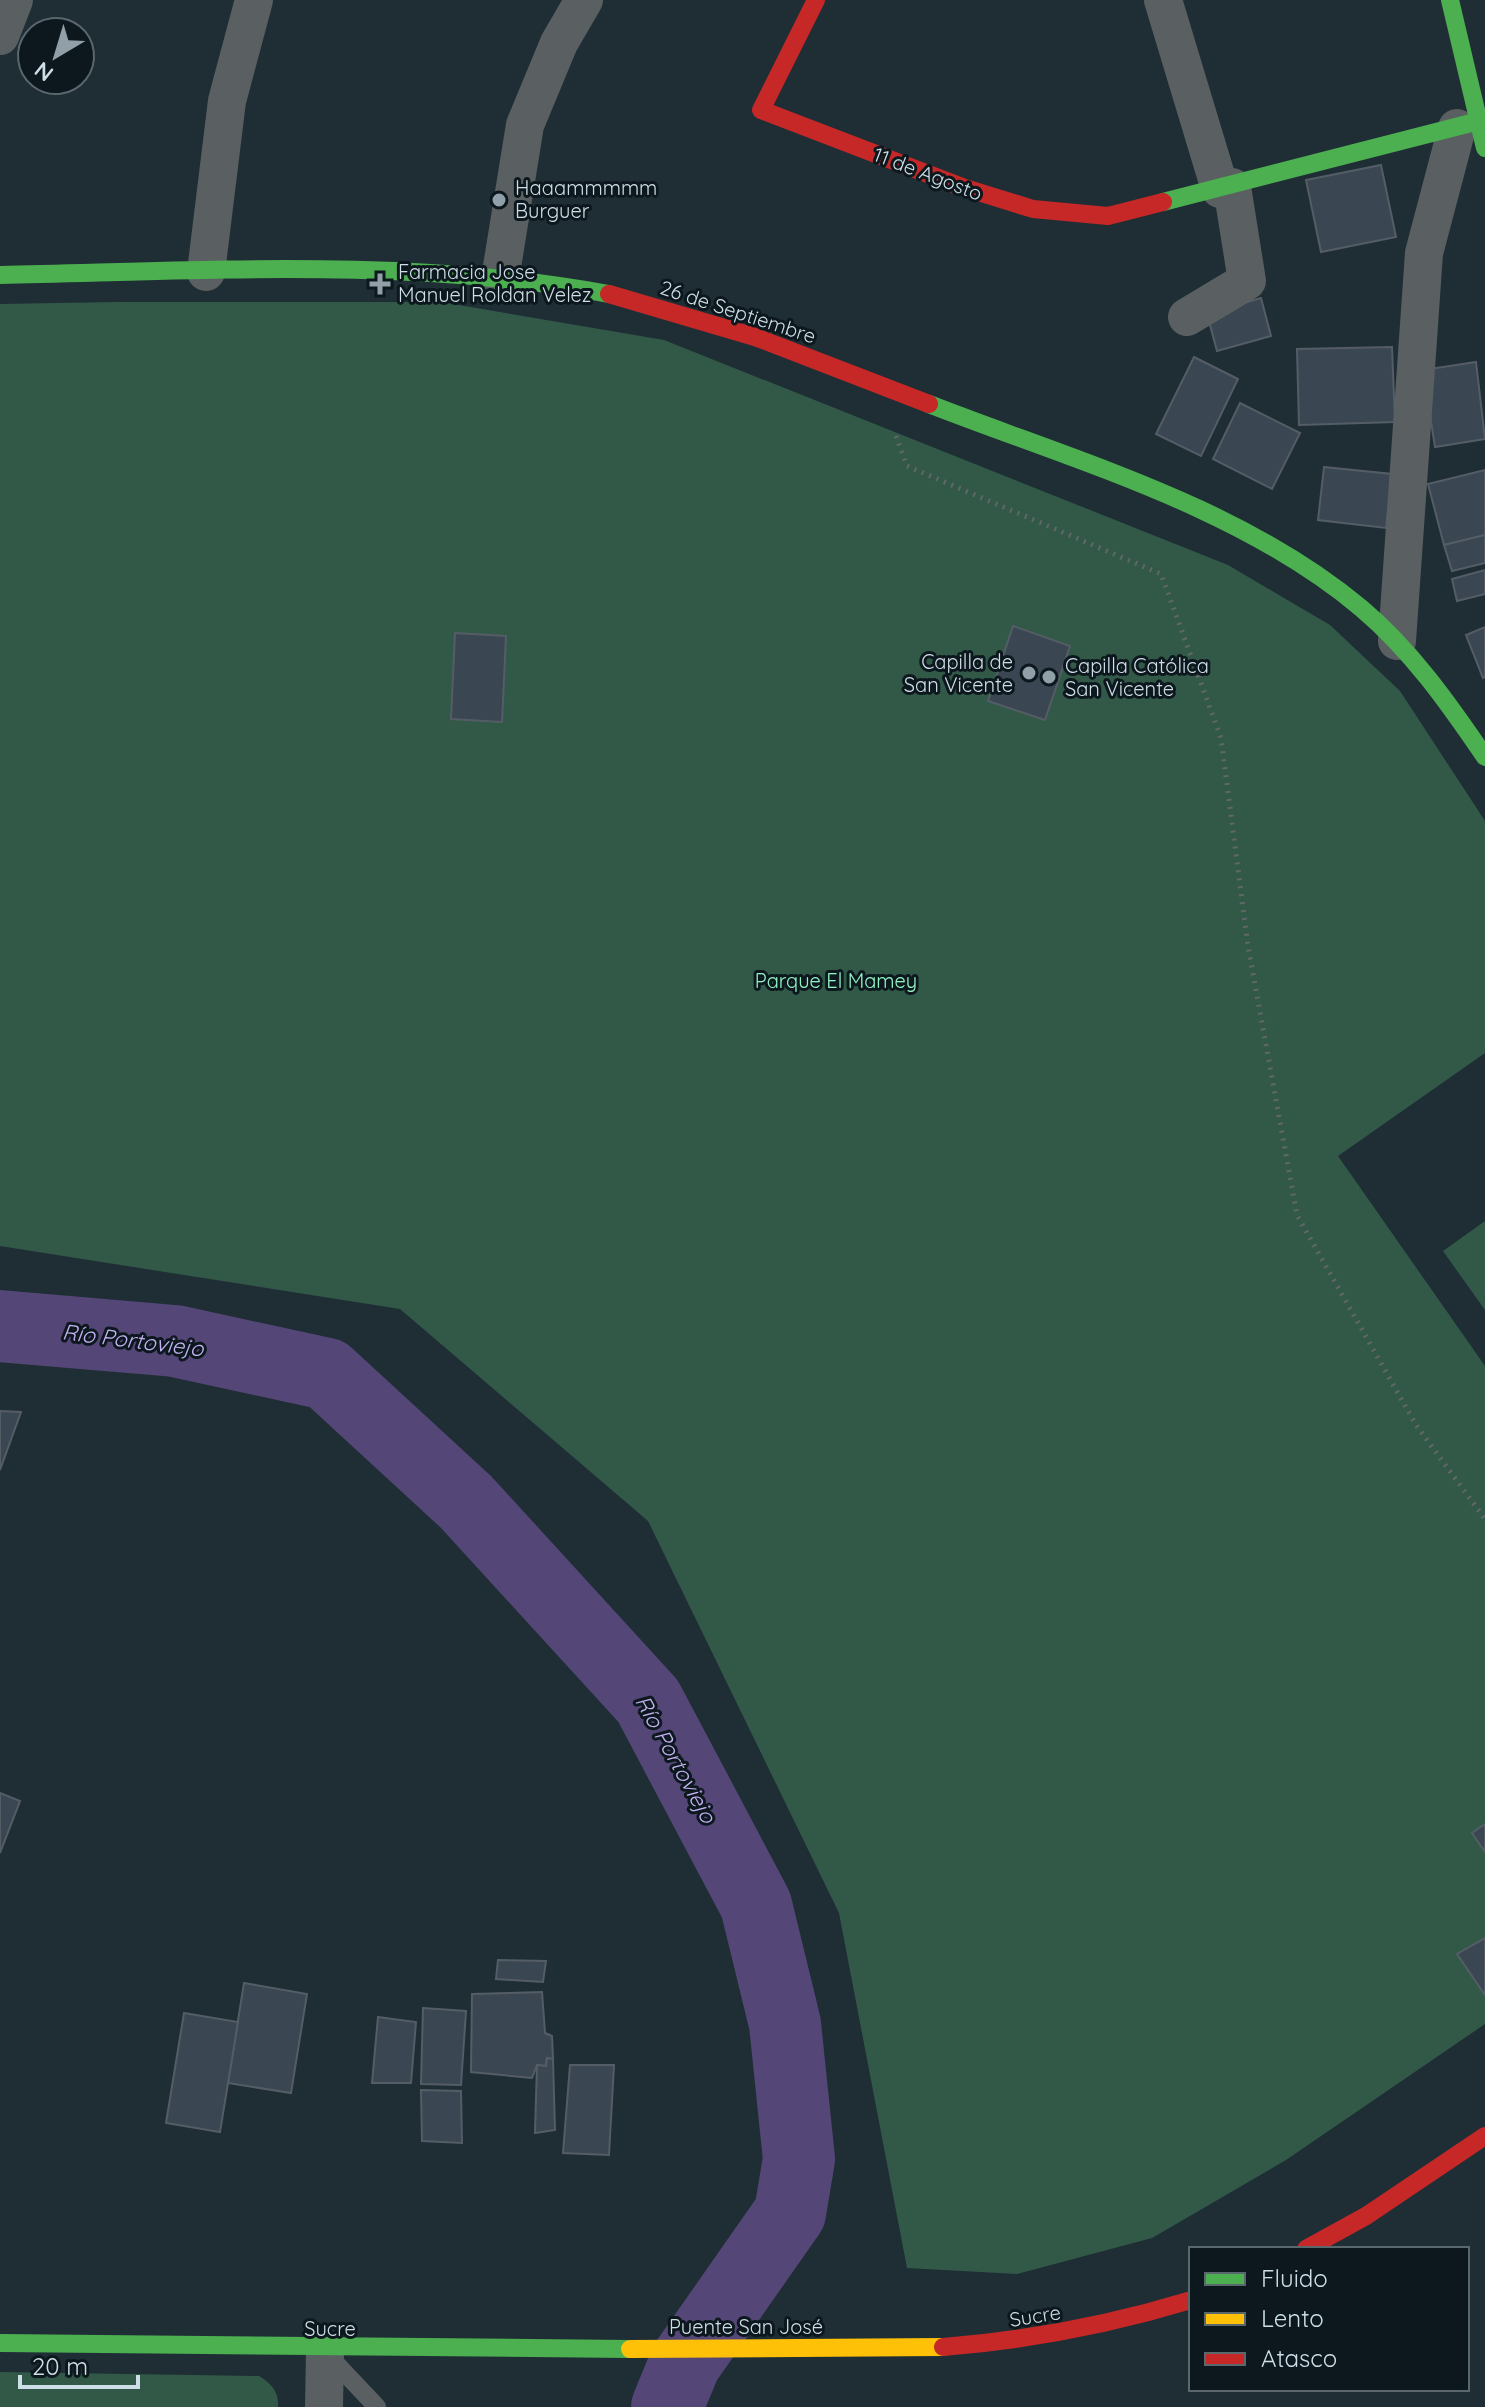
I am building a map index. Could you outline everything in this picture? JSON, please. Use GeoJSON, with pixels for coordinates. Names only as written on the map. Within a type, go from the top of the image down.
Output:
{"type":"FeatureCollection","features":[{"type":"Feature","properties":{"kind":"street"},"geometry":{"type":"LineString","coordinates":[[0,36],[14,0]]}},
{"type":"Feature","properties":{"kind":"street"},"geometry":{"type":"LineString","coordinates":[[206,272],[227,101],[254,0]]}},
{"type":"Feature","properties":{"kind":"street"},"geometry":{"type":"LineString","coordinates":[[500,279],[525,125],[559,43],[584,0]]}},
{"type":"Feature","properties":{"kind":"street","name":"11 de Agosto"},"geometry":{"type":"LineString","coordinates":[[816,0],[761,110],[999,202],[1041,214],[1074,218],[1108,216],[1474,132]]}},
{"type":"Feature","properties":{"kind":"street"},"geometry":{"type":"LineString","coordinates":[[1163,0],[1226,188],[1247,281],[1187,317]]}},
{"type":"Feature","properties":{"kind":"street"},"geometry":{"type":"LineString","coordinates":[[1397,641],[1424,253],[1474,132],[1450,0]]}},
{"type":"Feature","properties":{"kind":"street","name":"26 de Septiembre"},"geometry":{"type":"LineString","coordinates":[[0,275],[206,272],[396,274],[500,279],[575,288],[665,310],[877,384],[1137,487],[1266,547],[1341,592],[1397,641],[1442,692],[1485,757]]}},
{"type":"Feature","properties":{"kind":"street"},"geometry":{"type":"LineString","coordinates":[[1310,2247],[1366,2216],[1485,2136]]}},
{"type":"Feature","properties":{"kind":"street","name":"Sucre"},"geometry":{"type":"LineString","coordinates":[[880,2349],[1001,2344],[1061,2335],[1189,2301]]}},
{"type":"Feature","properties":{"kind":"street","name":"Sucre"},"geometry":{"type":"LineString","coordinates":[[0,2343],[325,2351],[611,2350]]}},
{"type":"Feature","properties":{"kind":"street","name":"Puente San José"},"geometry":{"type":"LineString","coordinates":[[611,2350],[880,2349]]}},
{"type":"Feature","properties":{"kind":"street"},"geometry":{"type":"LineString","coordinates":[[324,2407],[325,2351]]}},
{"type":"Feature","properties":{"kind":"lane"},"geometry":{"type":"LineString","coordinates":[[325,2351],[377,2407]]}},
{"type":"Feature","properties":{"kind":"path"},"geometry":{"type":"LineString","coordinates":[[877,384],[907,466],[1161,574],[1221,738],[1248,946],[1297,1215],[1416,1425],[1485,1519]]}},
{"type":"Feature","properties":{"kind":"green space","name":"Parque El Mamey"},"geometry":{"type":"Polygon","coordinates":[[[441,302],[664,340],[1228,565],[1330,625],[1400,691],[1485,821],[1485,1053],[1338,1156],[1485,1366],[1485,2024],[1286,2160],[1152,2238],[1017,2274],[907,2268],[839,1913],[648,1521],[400,1309],[0,1246],[0,304],[441,302]]]}},
{"type":"Feature","properties":{"kind":"green space"},"geometry":{"type":"Polygon","coordinates":[[[1485,1221],[1485,1310],[1443,1251],[1485,1221]]]}},
{"type":"Feature","properties":{"kind":"green space"},"geometry":{"type":"Polygon","coordinates":[[[0,2372],[259,2376],[274,2389],[278,2407],[0,2407],[0,2372]]]}},
{"type":"Feature","properties":{"kind":"building"},"geometry":{"type":"Polygon","coordinates":[[[1381,165],[1396,237],[1321,252],[1306,180],[1381,165]]]}},
{"type":"Feature","properties":{"kind":"building"},"geometry":{"type":"Polygon","coordinates":[[[1261,298],[1271,336],[1217,351],[1207,314],[1261,298]]]}},
{"type":"Feature","properties":{"kind":"building"},"geometry":{"type":"Polygon","coordinates":[[[1392,347],[1395,422],[1299,425],[1297,349],[1392,347]]]}},
{"type":"Feature","properties":{"kind":"building"},"geometry":{"type":"Polygon","coordinates":[[[1194,357],[1238,379],[1201,456],[1156,434],[1194,357]]]}},
{"type":"Feature","properties":{"kind":"building"},"geometry":{"type":"Polygon","coordinates":[[[1476,362],[1485,439],[1435,447],[1423,370],[1476,362]]]}},
{"type":"Feature","properties":{"kind":"building"},"geometry":{"type":"Polygon","coordinates":[[[1240,403],[1300,433],[1272,489],[1213,459],[1240,403]]]}},
{"type":"Feature","properties":{"kind":"building"},"geometry":{"type":"Polygon","coordinates":[[[1324,467],[1392,474],[1386,528],[1318,520],[1324,467]]]}},
{"type":"Feature","properties":{"kind":"building"},"geometry":{"type":"Polygon","coordinates":[[[1485,470],[1485,535],[1444,545],[1428,484],[1485,470]]]}},
{"type":"Feature","properties":{"kind":"building"},"geometry":{"type":"Polygon","coordinates":[[[1485,535],[1485,563],[1452,571],[1444,545],[1485,535]]]}},
{"type":"Feature","properties":{"kind":"building"},"geometry":{"type":"Polygon","coordinates":[[[1485,570],[1485,594],[1457,601],[1452,579],[1485,570]]]}},
{"type":"Feature","properties":{"kind":"building","name":"Capilla de San Vicente"},"geometry":{"type":"Polygon","coordinates":[[[1013,626],[1070,646],[1045,720],[988,701],[1013,626]]]}},
{"type":"Feature","properties":{"kind":"building"},"geometry":{"type":"Polygon","coordinates":[[[1485,627],[1485,677],[1483,678],[1466,635],[1485,627]]]}},
{"type":"Feature","properties":{"kind":"building"},"geometry":{"type":"Polygon","coordinates":[[[455,633],[506,636],[502,722],[451,719],[455,633]]]}},
{"type":"Feature","properties":{"kind":"building"},"geometry":{"type":"Polygon","coordinates":[[[0,1411],[21,1412],[0,1470],[0,1411]]]}},
{"type":"Feature","properties":{"kind":"building"},"geometry":{"type":"Polygon","coordinates":[[[0,1793],[20,1801],[0,1853],[0,1793]]]}},
{"type":"Feature","properties":{"kind":"building"},"geometry":{"type":"Polygon","coordinates":[[[1485,1824],[1485,1852],[1472,1833],[1485,1824]]]}},
{"type":"Feature","properties":{"kind":"building"},"geometry":{"type":"Polygon","coordinates":[[[1485,1938],[1485,1995],[1457,1954],[1485,1938]]]}},
{"type":"Feature","properties":{"kind":"building"},"geometry":{"type":"Polygon","coordinates":[[[498,1960],[546,1961],[543,1982],[496,1979],[498,1960]]]}},
{"type":"Feature","properties":{"kind":"building"},"geometry":{"type":"Polygon","coordinates":[[[244,1983],[307,1994],[291,2093],[228,2083],[244,1983]]]}},
{"type":"Feature","properties":{"kind":"building"},"geometry":{"type":"Polygon","coordinates":[[[542,1992],[545,2033],[552,2036],[553,2059],[547,2058],[546,2066],[537,2065],[532,2078],[471,2072],[472,1994],[542,1992]]]}},
{"type":"Feature","properties":{"kind":"building"},"geometry":{"type":"Polygon","coordinates":[[[423,2008],[466,2011],[461,2085],[421,2084],[423,2008]]]}},
{"type":"Feature","properties":{"kind":"building"},"geometry":{"type":"Polygon","coordinates":[[[184,2013],[238,2022],[220,2132],[166,2123],[184,2013]]]}},
{"type":"Feature","properties":{"kind":"building"},"geometry":{"type":"Polygon","coordinates":[[[378,2017],[416,2022],[411,2083],[372,2083],[378,2017]]]}},
{"type":"Feature","properties":{"kind":"building"},"geometry":{"type":"Polygon","coordinates":[[[547,2058],[553,2059],[555,2130],[535,2133],[537,2065],[546,2066],[547,2058]]]}},
{"type":"Feature","properties":{"kind":"building"},"geometry":{"type":"Polygon","coordinates":[[[570,2065],[614,2065],[609,2155],[563,2153],[570,2065]]]}},
{"type":"Feature","properties":{"kind":"building"},"geometry":{"type":"Polygon","coordinates":[[[421,2090],[461,2091],[462,2143],[422,2141],[421,2090]]]}},
{"type":"Feature","properties":{"kind":"waterway","name":"Río Portoviejo"},"geometry":{"type":"LineString","coordinates":[[0,1326],[175,1341],[327,1374],[466,1502],[648,1701],[756,1905],[785,2024],[799,2159],[790,2213],[685,2363],[667,2407]]}},
{"type":"Feature","properties":{"kind":"traffic: fast"},"geometry":{"type":"LineString","coordinates":[[1450,0],[1485,148]]}},
{"type":"Feature","properties":{"kind":"traffic: fast"},"geometry":{"type":"LineString","coordinates":[[1163,202],[1479,121]]}},
{"type":"Feature","properties":{"kind":"traffic: fast"},"geometry":{"type":"LineString","coordinates":[[0,275],[229,269],[382,271],[534,282],[609,294]]}},
{"type":"Feature","properties":{"kind":"traffic: fast"},"geometry":{"type":"LineString","coordinates":[[929,404],[1154,489],[1263,541],[1313,572],[1361,608],[1413,660],[1485,757]]}},
{"type":"Feature","properties":{"kind":"traffic: fast"},"geometry":{"type":"LineString","coordinates":[[0,2343],[630,2349]]}},
{"type":"Feature","properties":{"kind":"traffic: slow"},"geometry":{"type":"LineString","coordinates":[[630,2349],[943,2347]]}},
{"type":"Feature","properties":{"kind":"traffic: jam"},"geometry":{"type":"LineString","coordinates":[[816,0],[761,110],[962,187],[1033,209],[1108,216],[1163,202]]}},
{"type":"Feature","properties":{"kind":"traffic: jam"},"geometry":{"type":"LineString","coordinates":[[609,294],[755,337],[929,404]]}},
{"type":"Feature","properties":{"kind":"traffic: jam"},"geometry":{"type":"LineString","coordinates":[[1310,2247],[1366,2216],[1485,2136]]}},
{"type":"Feature","properties":{"kind":"traffic: jam"},"geometry":{"type":"LineString","coordinates":[[943,2347],[1068,2330],[1189,2301]]}},
{"type":"Feature","properties":{"kind":"place","name":"Haaammmmm Burguer"},"geometry":{"type":"Point","coordinates":[499,200]}},
{"type":"Feature","properties":{"kind":"place","name":"Farmacia Jose Manuel Roldan Velez"},"geometry":{"type":"Point","coordinates":[380,284]}},
{"type":"Feature","properties":{"kind":"place","name":"Capilla de San Vicente"},"geometry":{"type":"Point","coordinates":[1029,673]}},
{"type":"Feature","properties":{"kind":"place","name":"Capilla Católica San Vicente"},"geometry":{"type":"Point","coordinates":[1049,677]}}]}
